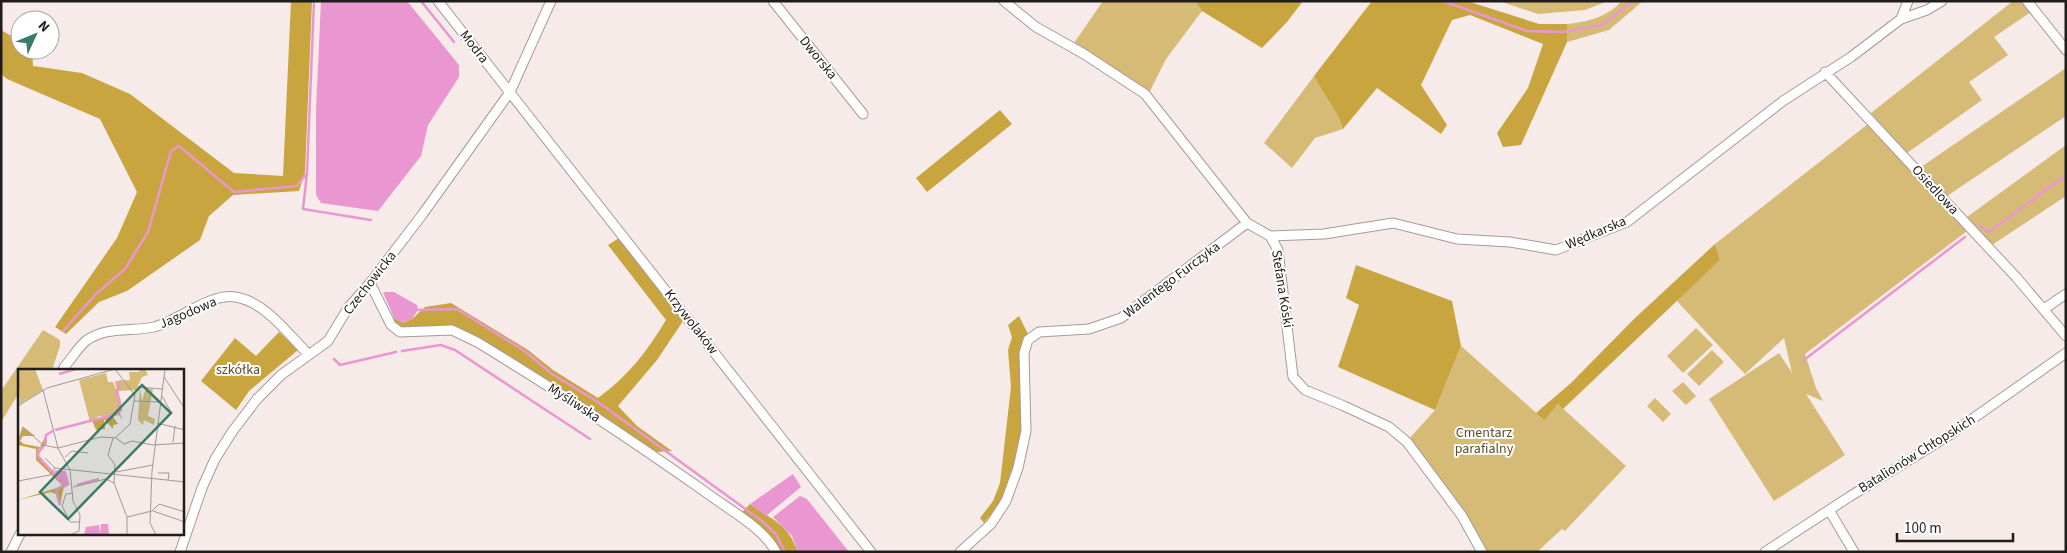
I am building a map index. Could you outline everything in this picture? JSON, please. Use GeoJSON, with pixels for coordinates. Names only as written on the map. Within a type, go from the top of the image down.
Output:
{"type":"FeatureCollection","features":[{"type":"Feature","properties":{"kind":"street","name":"Modra"},"geometry":{"type":"LineString","coordinates":[[438,1],[510,92]]}},
{"type":"Feature","properties":{"kind":"street","name":"Czechowicka"},"geometry":{"type":"LineString","coordinates":[[180,552],[202,488],[214,460],[232,432],[258,399],[282,375],[328,341],[348,308],[370,283],[422,215],[510,92],[551,1]]}},
{"type":"Feature","properties":{"kind":"street","name":"Dworska"},"geometry":{"type":"LineString","coordinates":[[773,1],[863,114]]}},
{"type":"Feature","properties":{"kind":"street","name":"Stefana Kóski"},"geometry":{"type":"LineString","coordinates":[[1004,1],[1036,27],[1084,54],[1144,94],[1247,223],[1270,236],[1278,250],[1293,377],[1305,390],[1344,406],[1388,427],[1398,434],[1414,450],[1462,516],[1482,552]]}},
{"type":"Feature","properties":{"kind":"street"},"geometry":{"type":"LineString","coordinates":[[1901,19],[1908,1]]}},
{"type":"Feature","properties":{"kind":"street"},"geometry":{"type":"LineString","coordinates":[[1901,19],[1927,10],[1942,1]]}},
{"type":"Feature","properties":{"kind":"street"},"geometry":{"type":"LineString","coordinates":[[2026,1],[2066,50]]}},
{"type":"Feature","properties":{"kind":"street","name":"Wędkarska"},"geometry":{"type":"LineString","coordinates":[[1270,236],[1324,234],[1393,223],[1457,239],[1510,242],[1556,250],[1627,222],[1783,100],[1851,57],[1901,19]]}},
{"type":"Feature","properties":{"kind":"street","name":"Osiedlowa"},"geometry":{"type":"LineString","coordinates":[[1825,72],[2044,309],[2066,336]]}},
{"type":"Feature","properties":{"kind":"street","name":"Krzywolaków"},"geometry":{"type":"LineString","coordinates":[[510,92],[871,552]]}},
{"type":"Feature","properties":{"kind":"street","name":"Walentego Furczyka"},"geometry":{"type":"LineString","coordinates":[[960,552],[991,524],[1006,502],[1018,468],[1026,431],[1024,353],[1028,340],[1039,332],[1089,329],[1121,318],[1247,223]]}},
{"type":"Feature","properties":{"kind":"street","name":"Myśliwska"},"geometry":{"type":"LineString","coordinates":[[370,283],[391,325],[400,332],[452,330],[477,342],[627,437],[770,540],[776,552]]}},
{"type":"Feature","properties":{"kind":"street"},"geometry":{"type":"LineString","coordinates":[[2044,309],[2066,294]]}},
{"type":"Feature","properties":{"kind":"street","name":"Jagodowa"},"geometry":{"type":"LineString","coordinates":[[64,369],[87,340],[108,331],[154,327],[214,300],[234,296],[253,303],[268,314],[308,355]]}},
{"type":"Feature","properties":{"kind":"street","name":"Batalionów Chłopskich"},"geometry":{"type":"LineString","coordinates":[[1765,552],[1951,434],[2066,353]]}},
{"type":"Feature","properties":{"kind":"street"},"geometry":{"type":"LineString","coordinates":[[1829,510],[1854,552]]}},
{"type":"Feature","properties":{"kind":"street"},"geometry":{"type":"LineString","coordinates":[[12,552],[19,536]]}},
{"type":"Feature","properties":{"kind":"green space"},"geometry":{"type":"Polygon","coordinates":[[[291,1],[312,1],[305,172],[299,191],[233,195],[209,216],[200,240],[127,291],[99,302],[66,334],[55,327],[117,238],[137,192],[100,119],[7,79],[1,74],[1,30],[10,35],[10,60],[33,60],[33,66],[82,73],[130,94],[234,173],[283,176],[291,1]]]}},
{"type":"Feature","properties":{"kind":"green space"},"geometry":{"type":"Polygon","coordinates":[[[1103,1],[1195,1],[1202,11],[1166,59],[1149,93],[1074,43],[1103,1]]]}},
{"type":"Feature","properties":{"kind":"green space"},"geometry":{"type":"Polygon","coordinates":[[[1195,1],[1303,1],[1287,22],[1262,48],[1202,11],[1195,1]]]}},
{"type":"Feature","properties":{"kind":"green space"},"geometry":{"type":"Polygon","coordinates":[[[1372,1],[1467,1],[1539,24],[1567,24],[1567,42],[1521,145],[1503,147],[1497,133],[1528,88],[1543,44],[1470,15],[1452,20],[1421,85],[1447,125],[1441,134],[1377,88],[1343,129],[1314,76],[1372,1]]]}},
{"type":"Feature","properties":{"kind":"green space"},"geometry":{"type":"Polygon","coordinates":[[[1499,1],[1608,1],[1585,10],[1538,14],[1499,1]]]}},
{"type":"Feature","properties":{"kind":"green space"},"geometry":{"type":"Polygon","coordinates":[[[1622,1],[1643,1],[1609,30],[1567,42],[1567,24],[1597,18],[1610,11],[1622,1]]]}},
{"type":"Feature","properties":{"kind":"green space"},"geometry":{"type":"Polygon","coordinates":[[[2013,1],[2023,1],[2031,12],[1994,37],[2008,55],[1969,82],[1982,100],[1907,153],[1871,113],[2013,1]]]}},
{"type":"Feature","properties":{"kind":"green space"},"geometry":{"type":"Polygon","coordinates":[[[2066,68],[2066,116],[1947,196],[1921,167],[2066,68]]]}},
{"type":"Feature","properties":{"kind":"green space"},"geometry":{"type":"Polygon","coordinates":[[[1314,76],[1343,129],[1315,138],[1292,168],[1264,143],[1314,76]]]}},
{"type":"Feature","properties":{"kind":"green space"},"geometry":{"type":"Polygon","coordinates":[[[1000,110],[1012,124],[927,192],[916,178],[1000,110]]]}},
{"type":"Feature","properties":{"kind":"green space"},"geometry":{"type":"Polygon","coordinates":[[[1868,124],[1967,231],[1805,354],[1816,388],[1823,401],[1806,394],[1845,455],[1774,501],[1709,399],[1779,353],[1792,373],[1784,338],[1745,374],[1676,300],[1720,260],[1715,244],[1868,124]]]}},
{"type":"Feature","properties":{"kind":"green space"},"geometry":{"type":"Polygon","coordinates":[[[2066,145],[2066,196],[1992,245],[1967,217],[2066,145]]]}},
{"type":"Feature","properties":{"kind":"green space"},"geometry":{"type":"Polygon","coordinates":[[[619,238],[683,321],[657,360],[618,406],[637,426],[672,451],[657,452],[453,328],[399,329],[393,324],[394,318],[403,323],[412,319],[425,307],[451,303],[528,350],[553,370],[598,398],[609,390],[636,363],[666,320],[608,245],[619,238]]]}},
{"type":"Feature","properties":{"kind":"green space"},"geometry":{"type":"Polygon","coordinates":[[[1715,244],[1720,260],[1563,409],[1558,404],[1544,420],[1536,413],[1571,383],[1634,319],[1715,244]]]}},
{"type":"Feature","properties":{"kind":"green space"},"geometry":{"type":"Polygon","coordinates":[[[1356,265],[1452,301],[1461,346],[1435,410],[1338,367],[1359,305],[1346,298],[1356,265]]]}},
{"type":"Feature","properties":{"kind":"green space"},"geometry":{"type":"Polygon","coordinates":[[[1019,316],[1029,336],[1021,430],[1015,466],[1005,498],[984,523],[980,518],[993,501],[1000,483],[1011,387],[1008,350],[1012,337],[1008,325],[1019,316]]]}},
{"type":"Feature","properties":{"kind":"green space"},"geometry":{"type":"Polygon","coordinates":[[[1696,328],[1713,345],[1683,373],[1667,356],[1696,328]]]}},
{"type":"Feature","properties":{"kind":"green space"},"geometry":{"type":"Polygon","coordinates":[[[43,330],[60,340],[60,346],[52,369],[18,369],[18,395],[1,422],[1,391],[43,330]]]}},
{"type":"Feature","properties":{"kind":"green space","name":"szkółka"},"geometry":{"type":"Polygon","coordinates":[[[279,332],[298,350],[249,391],[236,410],[201,381],[235,338],[256,356],[279,332]]]}},
{"type":"Feature","properties":{"kind":"green space","name":"Cmentarz parafialny"},"geometry":{"type":"Polygon","coordinates":[[[1461,346],[1543,419],[1558,404],[1626,466],[1565,531],[1562,529],[1537,552],[1488,552],[1451,494],[1409,439],[1435,410],[1461,346]]]}},
{"type":"Feature","properties":{"kind":"green space"},"geometry":{"type":"Polygon","coordinates":[[[1712,350],[1724,362],[1699,386],[1687,374],[1712,350]]]}},
{"type":"Feature","properties":{"kind":"green space"},"geometry":{"type":"Polygon","coordinates":[[[1683,382],[1696,396],[1686,405],[1672,391],[1683,382]]]}},
{"type":"Feature","properties":{"kind":"green space"},"geometry":{"type":"Polygon","coordinates":[[[1655,398],[1671,414],[1663,422],[1647,406],[1655,398]]]}},
{"type":"Feature","properties":{"kind":"green space"},"geometry":{"type":"Polygon","coordinates":[[[750,504],[784,528],[794,542],[798,552],[780,552],[771,537],[742,512],[750,504]]]}},
{"type":"Feature","properties":{"kind":"shaded area"},"geometry":{"type":"Polygon","coordinates":[[[321,1],[407,1],[459,65],[459,77],[428,125],[421,156],[378,211],[321,203],[316,195],[316,110],[321,1]]]}},
{"type":"Feature","properties":{"kind":"shaded area"},"geometry":{"type":"Polygon","coordinates":[[[383,292],[394,292],[417,305],[418,310],[412,319],[403,323],[394,318],[383,292]]]}},
{"type":"Feature","properties":{"kind":"shaded area"},"geometry":{"type":"Polygon","coordinates":[[[793,474],[801,487],[766,516],[750,504],[793,474]]]}},
{"type":"Feature","properties":{"kind":"shaded area"},"geometry":{"type":"Polygon","coordinates":[[[800,496],[807,499],[849,552],[798,552],[792,536],[773,517],[800,496]]]}},
{"type":"Feature","properties":{"kind":"waterway"},"geometry":{"type":"LineString","coordinates":[[314,1],[307,173],[303,209],[371,220]]}},
{"type":"Feature","properties":{"kind":"waterway"},"geometry":{"type":"LineString","coordinates":[[421,1],[454,42]]}},
{"type":"Feature","properties":{"kind":"waterway"},"geometry":{"type":"LineString","coordinates":[[1443,1],[1527,31],[1562,32],[1602,25],[1633,1]]}},
{"type":"Feature","properties":{"kind":"waterway"},"geometry":{"type":"LineString","coordinates":[[63,331],[96,294],[125,269],[148,232],[171,151],[179,146],[234,192],[297,186],[307,173]]}},
{"type":"Feature","properties":{"kind":"waterway"},"geometry":{"type":"LineString","coordinates":[[1980,226],[1989,232],[2066,175]]}},
{"type":"Feature","properties":{"kind":"waterway"},"geometry":{"type":"LineString","coordinates":[[1804,360],[1965,237]]}},
{"type":"Feature","properties":{"kind":"waterway"},"geometry":{"type":"LineString","coordinates":[[418,310],[457,309],[526,352],[552,374],[598,402],[762,521],[776,534],[785,552]]}},
{"type":"Feature","properties":{"kind":"waterway"},"geometry":{"type":"LineString","coordinates":[[402,351],[441,345],[455,350],[590,439]]}},
{"type":"Feature","properties":{"kind":"waterway"},"geometry":{"type":"LineString","coordinates":[[334,359],[340,365],[396,352]]}}]}
